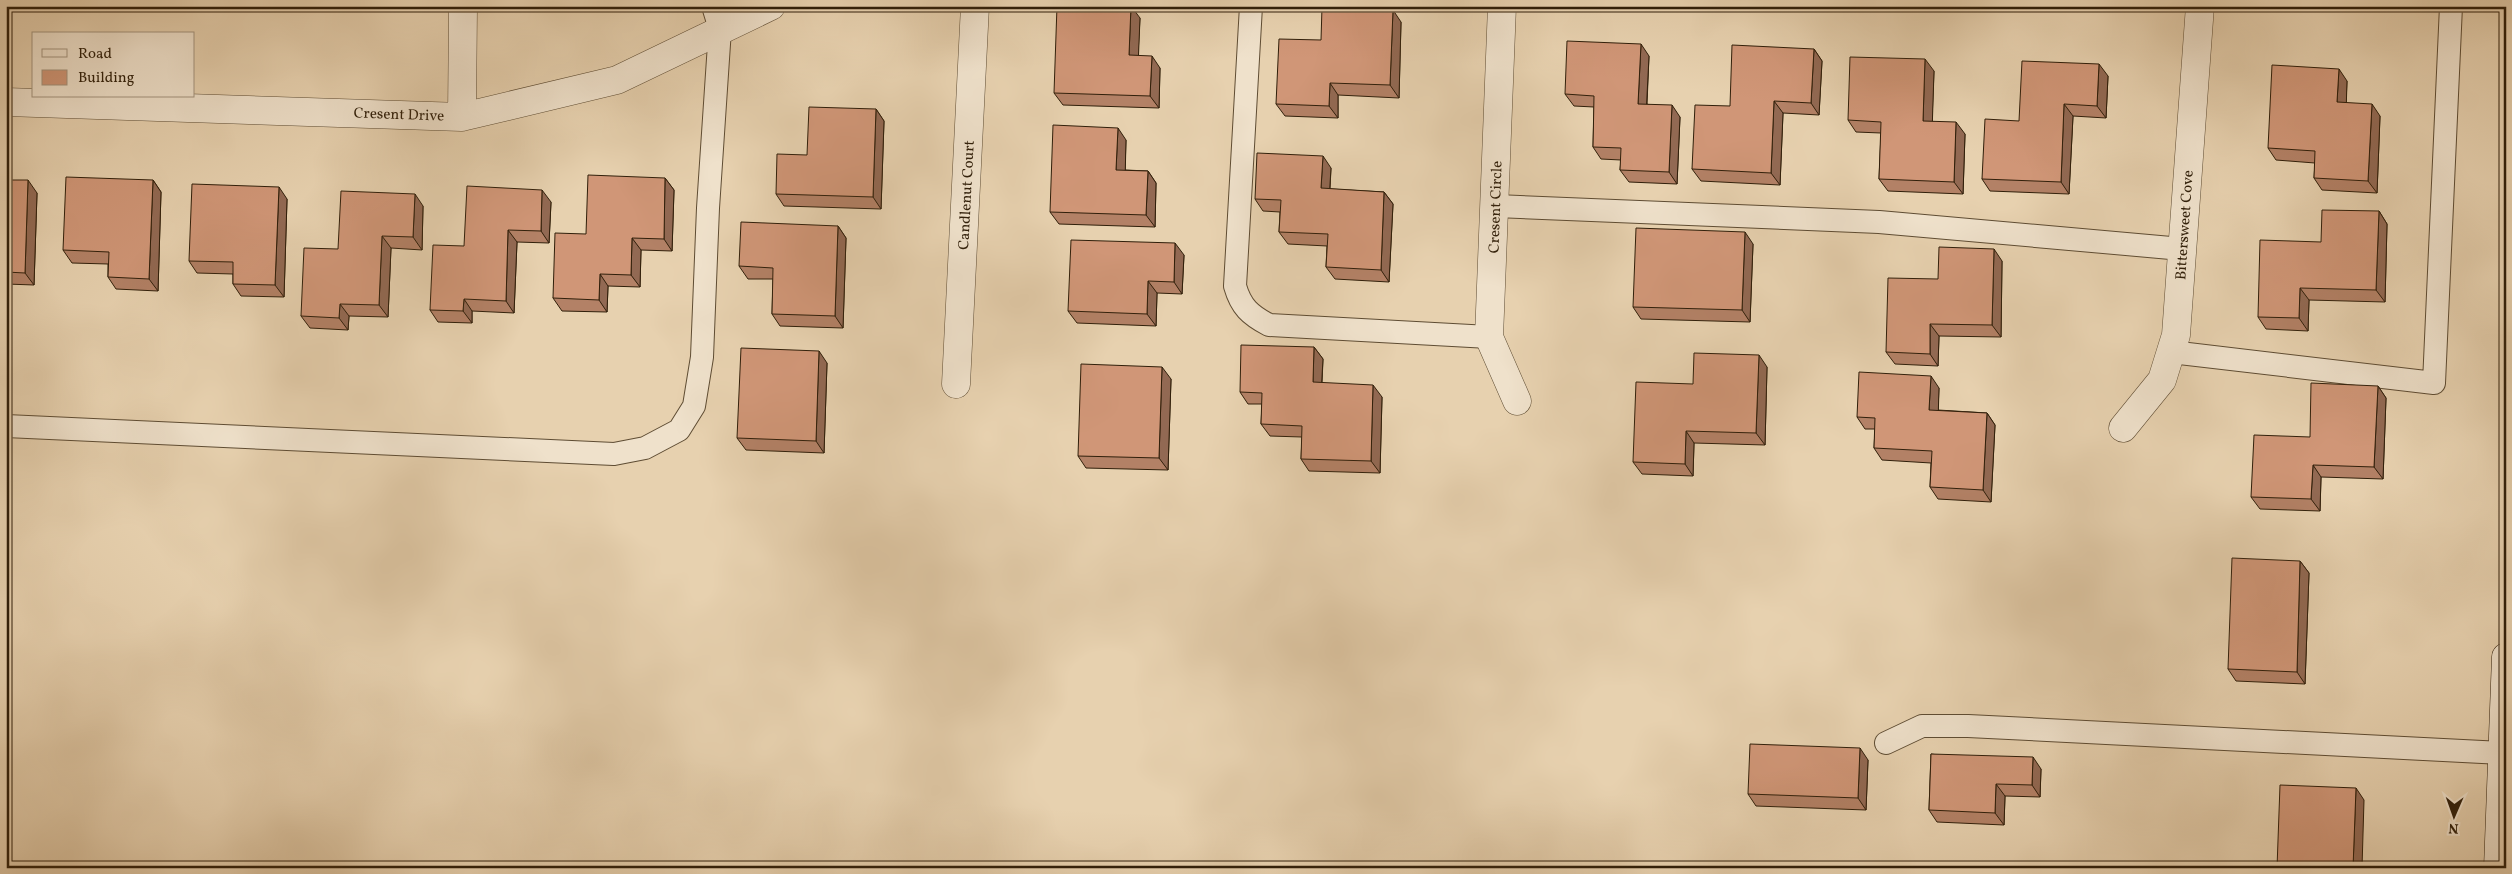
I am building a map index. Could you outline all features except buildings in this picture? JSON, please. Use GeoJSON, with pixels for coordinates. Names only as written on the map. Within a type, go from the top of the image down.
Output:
{"type":"FeatureCollection","features":[{"type":"Feature","properties":{"kind":"street"},"geometry":{"type":"LineString","coordinates":[[462,116],[463,6]]}},
{"type":"Feature","properties":{"kind":"street","name":"Cresent Drive"},"geometry":{"type":"LineString","coordinates":[[6,102],[462,116],[617,80],[717,18],[771,6]]}},
{"type":"Feature","properties":{"kind":"street","name":"Candlenut Court"},"geometry":{"type":"LineString","coordinates":[[956,384],[975,6]]}},
{"type":"Feature","properties":{"kind":"street","name":"Cresent Circle"},"geometry":{"type":"LineString","coordinates":[[1502,6],[1496,206],[1489,337],[1517,401]]}},
{"type":"Feature","properties":{"kind":"street","name":"Bittersweet Cove"},"geometry":{"type":"LineString","coordinates":[[2123,428],[2162,380],[2176,335],[2200,6]]}},
{"type":"Feature","properties":{"kind":"street"},"geometry":{"type":"LineString","coordinates":[[2498,868],[2506,657]]}},
{"type":"Feature","properties":{"kind":"lane"},"geometry":{"type":"LineString","coordinates":[[1251,6],[1235,286],[1239,301],[1251,316],[1269,325],[1489,337]]}},
{"type":"Feature","properties":{"kind":"lane"},"geometry":{"type":"LineString","coordinates":[[2171,352],[2434,384],[2451,6]]}},
{"type":"Feature","properties":{"kind":"lane"},"geometry":{"type":"LineString","coordinates":[[6,426],[614,454],[645,448],[679,430],[694,406],[702,357],[717,18]]}},
{"type":"Feature","properties":{"kind":"lane"},"geometry":{"type":"LineString","coordinates":[[1496,206],[1879,222],[2182,249]]}},
{"type":"Feature","properties":{"kind":"lane"},"geometry":{"type":"LineString","coordinates":[[1886,743],[1922,726],[1968,726],[2502,753]]}}]}
